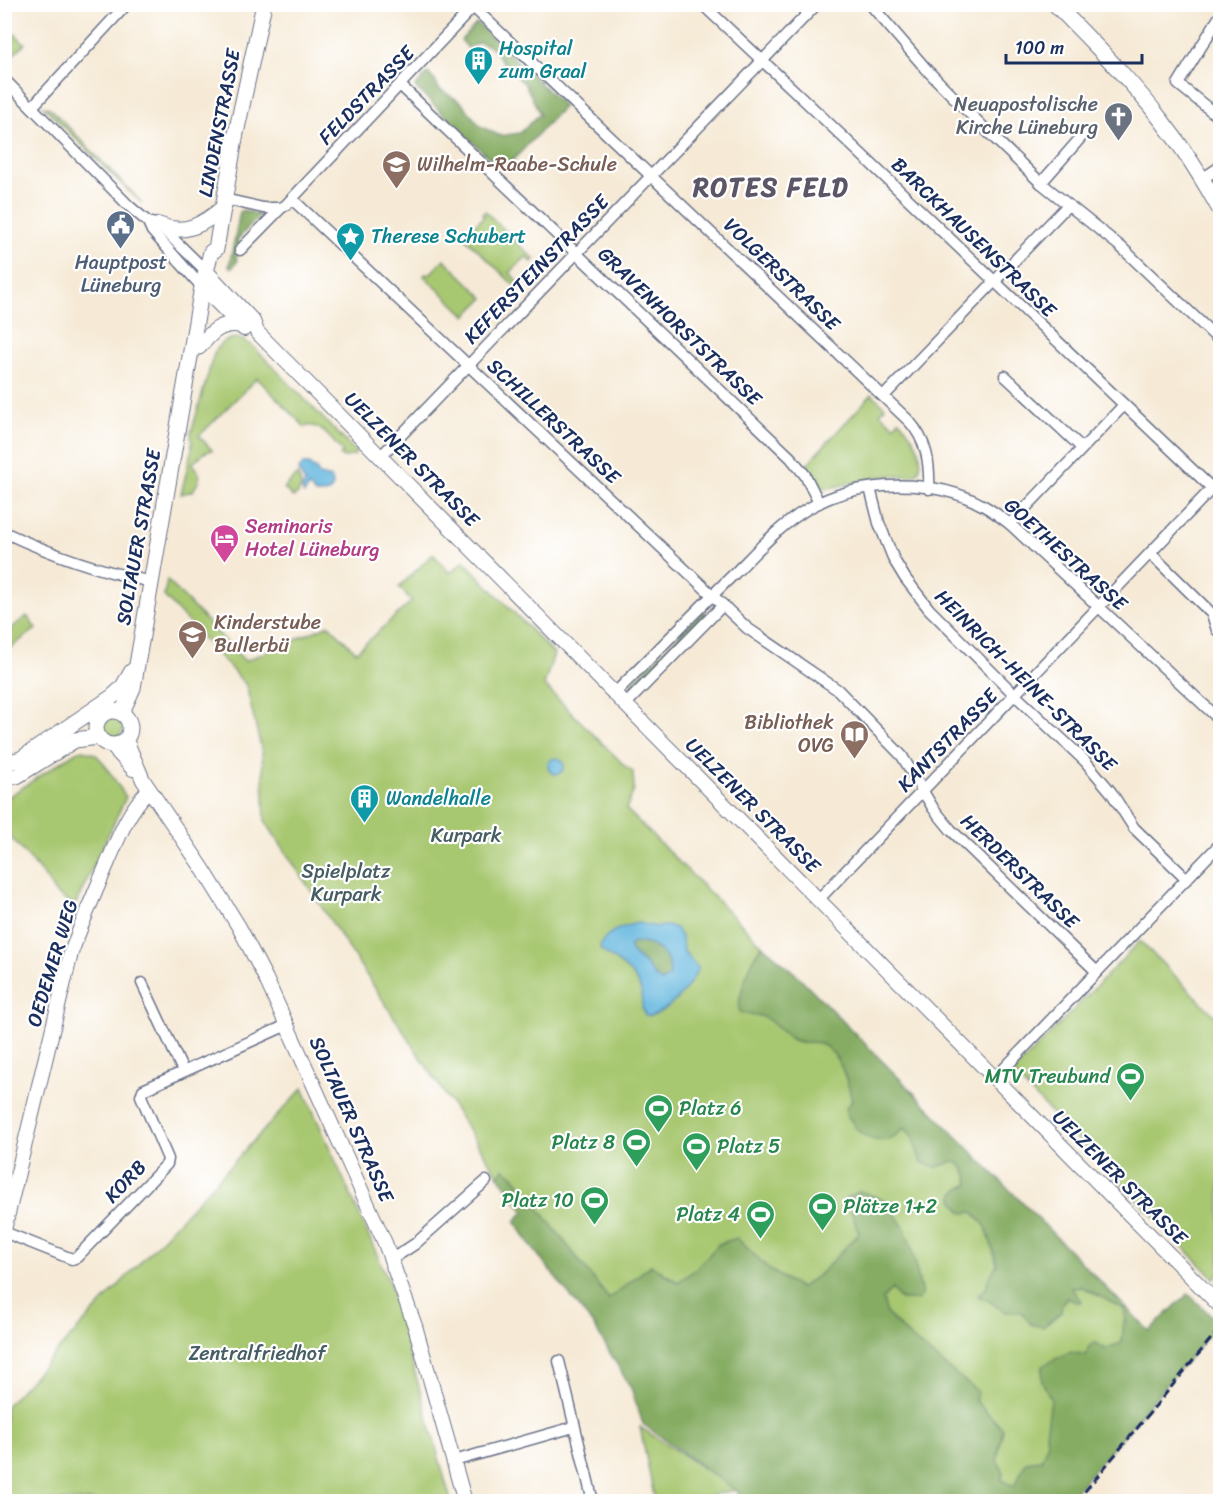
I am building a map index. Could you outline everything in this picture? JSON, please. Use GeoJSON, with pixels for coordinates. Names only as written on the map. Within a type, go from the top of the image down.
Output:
{"type":"FeatureCollection","features":[{"type":"Feature","properties":{"kind":"main road","name":"LINDENSTRASSE"},"geometry":{"type":"LineString","coordinates":[[208,284],[211,252],[216,249],[235,138],[264,4]]}},
{"type":"Feature","properties":{"kind":"main road"},"geometry":{"type":"LineString","coordinates":[[1055,4],[1133,87],[1179,143],[1220,209]]}},
{"type":"Feature","properties":{"kind":"main road"},"geometry":{"type":"LineString","coordinates":[[154,223],[168,229],[181,230],[196,227],[224,203]]}},
{"type":"Feature","properties":{"kind":"main road","name":"SOLTAUER STRASSE"},"geometry":{"type":"LineString","coordinates":[[189,368],[195,361],[199,347],[208,284]]}},
{"type":"Feature","properties":{"kind":"main road","name":"SOLTAUER STRASSE"},"geometry":{"type":"LineString","coordinates":[[126,740],[131,725],[122,712],[133,687],[189,368],[188,360],[208,284]]}},
{"type":"Feature","properties":{"kind":"main road"},"geometry":{"type":"LineString","coordinates":[[199,347],[218,328],[228,324],[240,325]]}},
{"type":"Feature","properties":{"kind":"main road"},"geometry":{"type":"LineString","coordinates":[[102,736],[75,740],[17,777],[6,769],[13,762],[55,738],[112,697],[129,678],[138,657]]}},
{"type":"Feature","properties":{"kind":"main road"},"geometry":{"type":"LineString","coordinates":[[102,736],[99,717],[114,710],[122,712]]}},
{"type":"Feature","properties":{"kind":"main road"},"geometry":{"type":"LineString","coordinates":[[55,738],[72,732],[102,736],[119,744],[126,740]]}},
{"type":"Feature","properties":{"kind":"street"},"geometry":{"type":"LineString","coordinates":[[32,107],[127,4]]}},
{"type":"Feature","properties":{"kind":"street","name":"BARCKHAUSENSTRASSE"},"geometry":{"type":"LineString","coordinates":[[702,4],[1216,493]]}},
{"type":"Feature","properties":{"kind":"street","name":"KEFERSTEINSTRASSE"},"geometry":{"type":"LineString","coordinates":[[384,453],[817,4]]}},
{"type":"Feature","properties":{"kind":"street"},"geometry":{"type":"LineString","coordinates":[[870,4],[947,91],[1041,183],[1121,247],[1221,341]]}},
{"type":"Feature","properties":{"kind":"street","name":"FELDSTRASSE"},"geometry":{"type":"LineString","coordinates":[[240,250],[292,199],[473,6]]}},
{"type":"Feature","properties":{"kind":"street","name":"VOLGERSTRASSE"},"geometry":{"type":"LineString","coordinates":[[473,6],[909,421],[921,438],[928,458],[929,489]]}},
{"type":"Feature","properties":{"kind":"street"},"geometry":{"type":"LineString","coordinates":[[1221,16],[1178,84],[1221,118]]}},
{"type":"Feature","properties":{"kind":"street"},"geometry":{"type":"LineString","coordinates":[[4,79],[129,206],[154,223],[208,284]]}},
{"type":"Feature","properties":{"kind":"street","name":"GRAVENHORSTSTRASSE"},"geometry":{"type":"LineString","coordinates":[[400,85],[791,458],[805,476],[819,503]]}},
{"type":"Feature","properties":{"kind":"street"},"geometry":{"type":"LineString","coordinates":[[1041,183],[1083,135]]}},
{"type":"Feature","properties":{"kind":"street"},"geometry":{"type":"LineString","coordinates":[[1202,179],[1221,167]]}},
{"type":"Feature","properties":{"kind":"street","name":"SCHILLERSTRASSE"},"geometry":{"type":"LineString","coordinates":[[292,199],[712,595]]}},
{"type":"Feature","properties":{"kind":"street"},"geometry":{"type":"LineString","coordinates":[[224,203],[281,208]]}},
{"type":"Feature","properties":{"kind":"street"},"geometry":{"type":"LineString","coordinates":[[884,396],[1068,205]]}},
{"type":"Feature","properties":{"kind":"street"},"geometry":{"type":"LineString","coordinates":[[154,223],[152,231],[208,284]]}},
{"type":"Feature","properties":{"kind":"street","name":"UELZENER STRASSE"},"geometry":{"type":"LineString","coordinates":[[208,284],[240,325],[257,332]]}},
{"type":"Feature","properties":{"kind":"street","name":"UELZENER STRASSE"},"geometry":{"type":"LineString","coordinates":[[208,284],[253,321],[257,332],[384,453],[615,693],[1221,1306]]}},
{"type":"Feature","properties":{"kind":"street"},"geometry":{"type":"LineString","coordinates":[[1005,376],[1082,448]]}},
{"type":"Feature","properties":{"kind":"street"},"geometry":{"type":"LineString","coordinates":[[1010,524],[1124,405]]}},
{"type":"Feature","properties":{"kind":"street","name":"KANTSTRASSE"},"geometry":{"type":"LineString","coordinates":[[819,899],[1098,606],[1150,553],[1216,493],[1221,480]]}},
{"type":"Feature","properties":{"kind":"street","name":"GOETHESTRASSE"},"geometry":{"type":"LineString","coordinates":[[615,693],[781,529],[819,503],[843,494],[870,488],[908,486],[966,498],[983,505],[1010,524],[1203,706],[1221,720]]}},
{"type":"Feature","properties":{"kind":"street","name":"HEINRICH-HEINE-STRASSE"},"geometry":{"type":"LineString","coordinates":[[870,488],[886,542],[905,578],[942,624],[1085,761],[1111,792],[1134,828],[1187,879]]}},
{"type":"Feature","properties":{"kind":"street"},"geometry":{"type":"LineString","coordinates":[[4,532],[70,560],[152,582]]}},
{"type":"Feature","properties":{"kind":"street"},"geometry":{"type":"LineString","coordinates":[[1150,553],[1212,614],[1218,630]]}},
{"type":"Feature","properties":{"kind":"street"},"geometry":{"type":"LineString","coordinates":[[626,704],[723,605],[712,595]]}},
{"type":"Feature","properties":{"kind":"street","name":"HERDERSTRASSE"},"geometry":{"type":"LineString","coordinates":[[723,605],[766,642],[838,690],[902,756],[933,808],[951,830],[1097,972]]}},
{"type":"Feature","properties":{"kind":"street","name":"SOLTAUER STRASSE"},"geometry":{"type":"LineString","coordinates":[[102,736],[146,785],[203,869],[239,927],[287,1025],[392,1258],[415,1326],[465,1502]]}},
{"type":"Feature","properties":{"kind":"street","name":"SOLTAUER STRASSE"},"geometry":{"type":"LineString","coordinates":[[126,740],[146,785]]}},
{"type":"Feature","properties":{"kind":"street","name":"OEDEMER WEG"},"geometry":{"type":"LineString","coordinates":[[4,1231],[74,944],[126,820],[146,785]]}},
{"type":"Feature","properties":{"kind":"street"},"geometry":{"type":"LineString","coordinates":[[995,1078],[1221,844]]}},
{"type":"Feature","properties":{"kind":"street"},"geometry":{"type":"LineString","coordinates":[[142,983],[183,1071]]}},
{"type":"Feature","properties":{"kind":"street","name":"KORB"},"geometry":{"type":"LineString","coordinates":[[4,1231],[72,1258],[77,1257],[167,1164],[168,1159],[141,1096],[143,1090],[287,1025]]}},
{"type":"Feature","properties":{"kind":"street"},"geometry":{"type":"LineString","coordinates":[[392,1258],[415,1244],[486,1181]]}},
{"type":"Feature","properties":{"kind":"street"},"geometry":{"type":"LineString","coordinates":[[559,1361],[593,1502]]}},
{"type":"Feature","properties":{"kind":"street"},"geometry":{"type":"LineString","coordinates":[[454,1461],[574,1427]]}},
{"type":"Feature","properties":{"kind":"green space"},"geometry":{"type":"Polygon","coordinates":[[[477,23],[564,106],[503,171],[415,87],[428,73],[439,89],[461,102],[480,126],[500,136],[520,133],[540,114],[525,84],[509,71],[492,47],[479,42],[468,48],[461,40],[477,23]]]}},
{"type":"Feature","properties":{"kind":"green space"},"geometry":{"type":"Polygon","coordinates":[[[15,34],[25,44],[8,59],[5,57],[15,34]]]}},
{"type":"Feature","properties":{"kind":"green space"},"geometry":{"type":"Polygon","coordinates":[[[43,106],[50,108],[142,203],[109,172],[43,106]]]}},
{"type":"Feature","properties":{"kind":"green space"},"geometry":{"type":"Polygon","coordinates":[[[243,210],[260,215],[237,240],[241,246],[236,252],[237,262],[232,268],[229,267],[240,212],[243,210]]]}},
{"type":"Feature","properties":{"kind":"green space"},"geometry":{"type":"Polygon","coordinates":[[[485,211],[534,259],[532,262],[526,257],[510,273],[520,283],[516,287],[458,231],[462,228],[467,232],[484,216],[482,214],[485,211]]]}},
{"type":"Feature","properties":{"kind":"green space"},"geometry":{"type":"Polygon","coordinates":[[[444,259],[484,298],[466,316],[424,276],[426,273],[429,275],[444,259]]]}},
{"type":"Feature","properties":{"kind":"green space"},"geometry":{"type":"Polygon","coordinates":[[[235,338],[253,346],[355,451],[355,455],[343,458],[340,455],[343,452],[321,429],[305,427],[257,378],[199,436],[212,450],[204,453],[192,464],[198,471],[199,479],[193,491],[181,494],[192,448],[191,433],[213,357],[221,344],[235,338]]]}},
{"type":"Feature","properties":{"kind":"green space"},"geometry":{"type":"Polygon","coordinates":[[[872,394],[885,407],[880,413],[894,426],[899,420],[913,438],[921,459],[918,473],[910,476],[883,476],[826,489],[822,487],[806,465],[872,394]]]}},
{"type":"Feature","properties":{"kind":"green space"},"geometry":{"type":"Polygon","coordinates":[[[297,475],[301,488],[293,497],[284,488],[297,475]]]}},
{"type":"Feature","properties":{"kind":"green space"},"geometry":{"type":"Polygon","coordinates":[[[433,554],[450,573],[464,561],[554,654],[544,685],[633,772],[634,790],[626,809],[762,945],[798,976],[1149,1331],[1188,1294],[1219,1323],[1067,1501],[748,1502],[735,1490],[686,1501],[655,1501],[640,1427],[734,1488],[498,1175],[265,821],[262,752],[246,685],[164,596],[167,580],[245,661],[329,625],[356,652],[412,601],[399,587],[433,554]]]}},
{"type":"Feature","properties":{"kind":"green space"},"geometry":{"type":"Polygon","coordinates":[[[703,611],[708,615],[634,690],[630,685],[703,611]]]}},
{"type":"Feature","properties":{"kind":"green space"},"geometry":{"type":"Polygon","coordinates":[[[27,616],[36,629],[7,650],[5,633],[27,616]]]}},
{"type":"Feature","properties":{"kind":"green space"},"geometry":{"type":"Polygon","coordinates":[[[113,718],[120,721],[123,728],[120,735],[113,738],[106,735],[103,728],[106,721],[113,718]]]}},
{"type":"Feature","properties":{"kind":"green space"},"geometry":{"type":"Polygon","coordinates":[[[83,750],[95,754],[103,762],[126,797],[76,903],[71,904],[55,893],[46,878],[5,834],[5,799],[76,752],[83,750]]]}},
{"type":"Feature","properties":{"kind":"green space","name":"MTV Treubund"},"geometry":{"type":"Polygon","coordinates":[[[1140,941],[1220,1021],[1220,1271],[1215,1279],[1012,1073],[1140,941]]]}},
{"type":"Feature","properties":{"kind":"green space"},"geometry":{"type":"Polygon","coordinates":[[[633,942],[647,944],[660,950],[668,961],[671,976],[662,982],[657,979],[632,952],[629,947],[633,942]]]}},
{"type":"Feature","properties":{"kind":"green space"},"geometry":{"type":"Polygon","coordinates":[[[762,945],[798,976],[1149,1331],[1188,1294],[1219,1323],[1067,1501],[748,1501],[643,1424],[631,1388],[594,1326],[531,1246],[515,1221],[524,1212],[498,1175],[504,1169],[513,1175],[609,1299],[651,1265],[678,1282],[696,1269],[719,1244],[737,1238],[770,1270],[800,1288],[821,1273],[859,1233],[846,1198],[860,1191],[885,1200],[905,1229],[922,1295],[918,1300],[901,1300],[892,1289],[883,1299],[887,1314],[911,1338],[978,1392],[975,1400],[1003,1429],[997,1460],[1003,1471],[1002,1480],[1014,1486],[1026,1462],[1041,1460],[1048,1442],[1046,1435],[1051,1399],[1042,1381],[1043,1366],[1070,1352],[1087,1355],[1088,1348],[1094,1342],[1104,1349],[1122,1343],[1126,1320],[1124,1309],[1080,1286],[1071,1288],[1081,1301],[1078,1303],[1067,1298],[1062,1303],[1061,1312],[1043,1327],[1031,1324],[1021,1312],[1005,1312],[979,1297],[979,1293],[986,1289],[997,1264],[986,1227],[973,1212],[963,1213],[953,1199],[955,1192],[969,1184],[962,1167],[954,1161],[935,1168],[921,1162],[912,1138],[904,1128],[898,1134],[884,1140],[876,1140],[863,1134],[847,1114],[846,1109],[852,1101],[845,1076],[832,1052],[818,1043],[792,1039],[764,1017],[740,1013],[740,998],[746,978],[762,945]]]}},
{"type":"Feature","properties":{"kind":"green space","name":"Zentralfriedhof"},"geometry":{"type":"Polygon","coordinates":[[[303,1088],[390,1284],[451,1501],[5,1501],[5,1407],[303,1088]]]}},
{"type":"Feature","properties":{"kind":"water"},"geometry":{"type":"Polygon","coordinates":[[[303,464],[309,464],[316,469],[319,475],[331,478],[332,489],[326,493],[315,494],[309,486],[304,494],[302,489],[305,482],[298,471],[303,464]]]}},
{"type":"Feature","properties":{"kind":"water"},"geometry":{"type":"Polygon","coordinates":[[[556,758],[562,760],[564,766],[562,772],[556,774],[550,772],[548,766],[550,760],[556,758]]]}},
{"type":"Feature","properties":{"kind":"water"},"geometry":{"type":"Polygon","coordinates":[[[638,923],[676,928],[682,939],[683,950],[698,968],[690,983],[672,1004],[657,1014],[649,1016],[643,1012],[641,991],[634,977],[600,949],[601,943],[609,935],[620,928],[638,923]],[[633,942],[629,947],[630,950],[662,982],[670,976],[670,968],[664,955],[654,947],[633,942]]]}},
{"type":"Feature","properties":{"kind":"railway"},"geometry":{"type":"LineString","coordinates":[[1076,1502],[1220,1328]]}},
{"type":"Feature","properties":{"kind":"place","name":"Hospital zum Graal"},"geometry":{"type":"Point","coordinates":[478,86]}},
{"type":"Feature","properties":{"kind":"place","name":"Neuapostolische Kirche Lüneburg"},"geometry":{"type":"Point","coordinates":[1119,142]}},
{"type":"Feature","properties":{"kind":"place","name":"Wilhelm-Raabe-Schule"},"geometry":{"type":"Point","coordinates":[396,190]}},
{"type":"Feature","properties":{"kind":"place","name":"Hauptpost Lüneburg"},"geometry":{"type":"Point","coordinates":[121,250]}},
{"type":"Feature","properties":{"kind":"place","name":"Therese Schubert"},"geometry":{"type":"Point","coordinates":[350,262]}},
{"type":"Feature","properties":{"kind":"place","name":"Seminaris Hotel Lüneburg"},"geometry":{"type":"Point","coordinates":[224,564]}},
{"type":"Feature","properties":{"kind":"place","name":"Kinderstube Bullerbü"},"geometry":{"type":"Point","coordinates":[193,660]}},
{"type":"Feature","properties":{"kind":"place","name":"Bibliothek OVG"},"geometry":{"type":"Point","coordinates":[855,760]}},
{"type":"Feature","properties":{"kind":"place","name":"Wandelhalle"},"geometry":{"type":"Point","coordinates":[365,824]}},
{"type":"Feature","properties":{"kind":"place","name":"MTV Treubund"},"geometry":{"type":"Point","coordinates":[1131,1102]}},
{"type":"Feature","properties":{"kind":"place","name":"Platz 6"},"geometry":{"type":"Point","coordinates":[658,1134]}},
{"type":"Feature","properties":{"kind":"place","name":"Platz 8"},"geometry":{"type":"Point","coordinates":[636,1168]}},
{"type":"Feature","properties":{"kind":"place","name":"Platz 5"},"geometry":{"type":"Point","coordinates":[696,1172]}},
{"type":"Feature","properties":{"kind":"place","name":"Platz 10"},"geometry":{"type":"Point","coordinates":[595,1226]}},
{"type":"Feature","properties":{"kind":"place","name":"Plätze 1+2"},"geometry":{"type":"Point","coordinates":[822,1232]}},
{"type":"Feature","properties":{"kind":"place","name":"Platz 4"},"geometry":{"type":"Point","coordinates":[761,1240]}},
{"type":"Feature","properties":{"kind":"district","name":"ROTES FELD"},"geometry":{"type":"Point","coordinates":[771,187]}},
{"type":"Feature","properties":{"kind":"park label","name":"Kurpark"},"geometry":{"type":"Point","coordinates":[466,835]}},
{"type":"Feature","properties":{"kind":"park label","name":"Spielplatz Kurpark"},"geometry":{"type":"Point","coordinates":[346,882]}}]}
